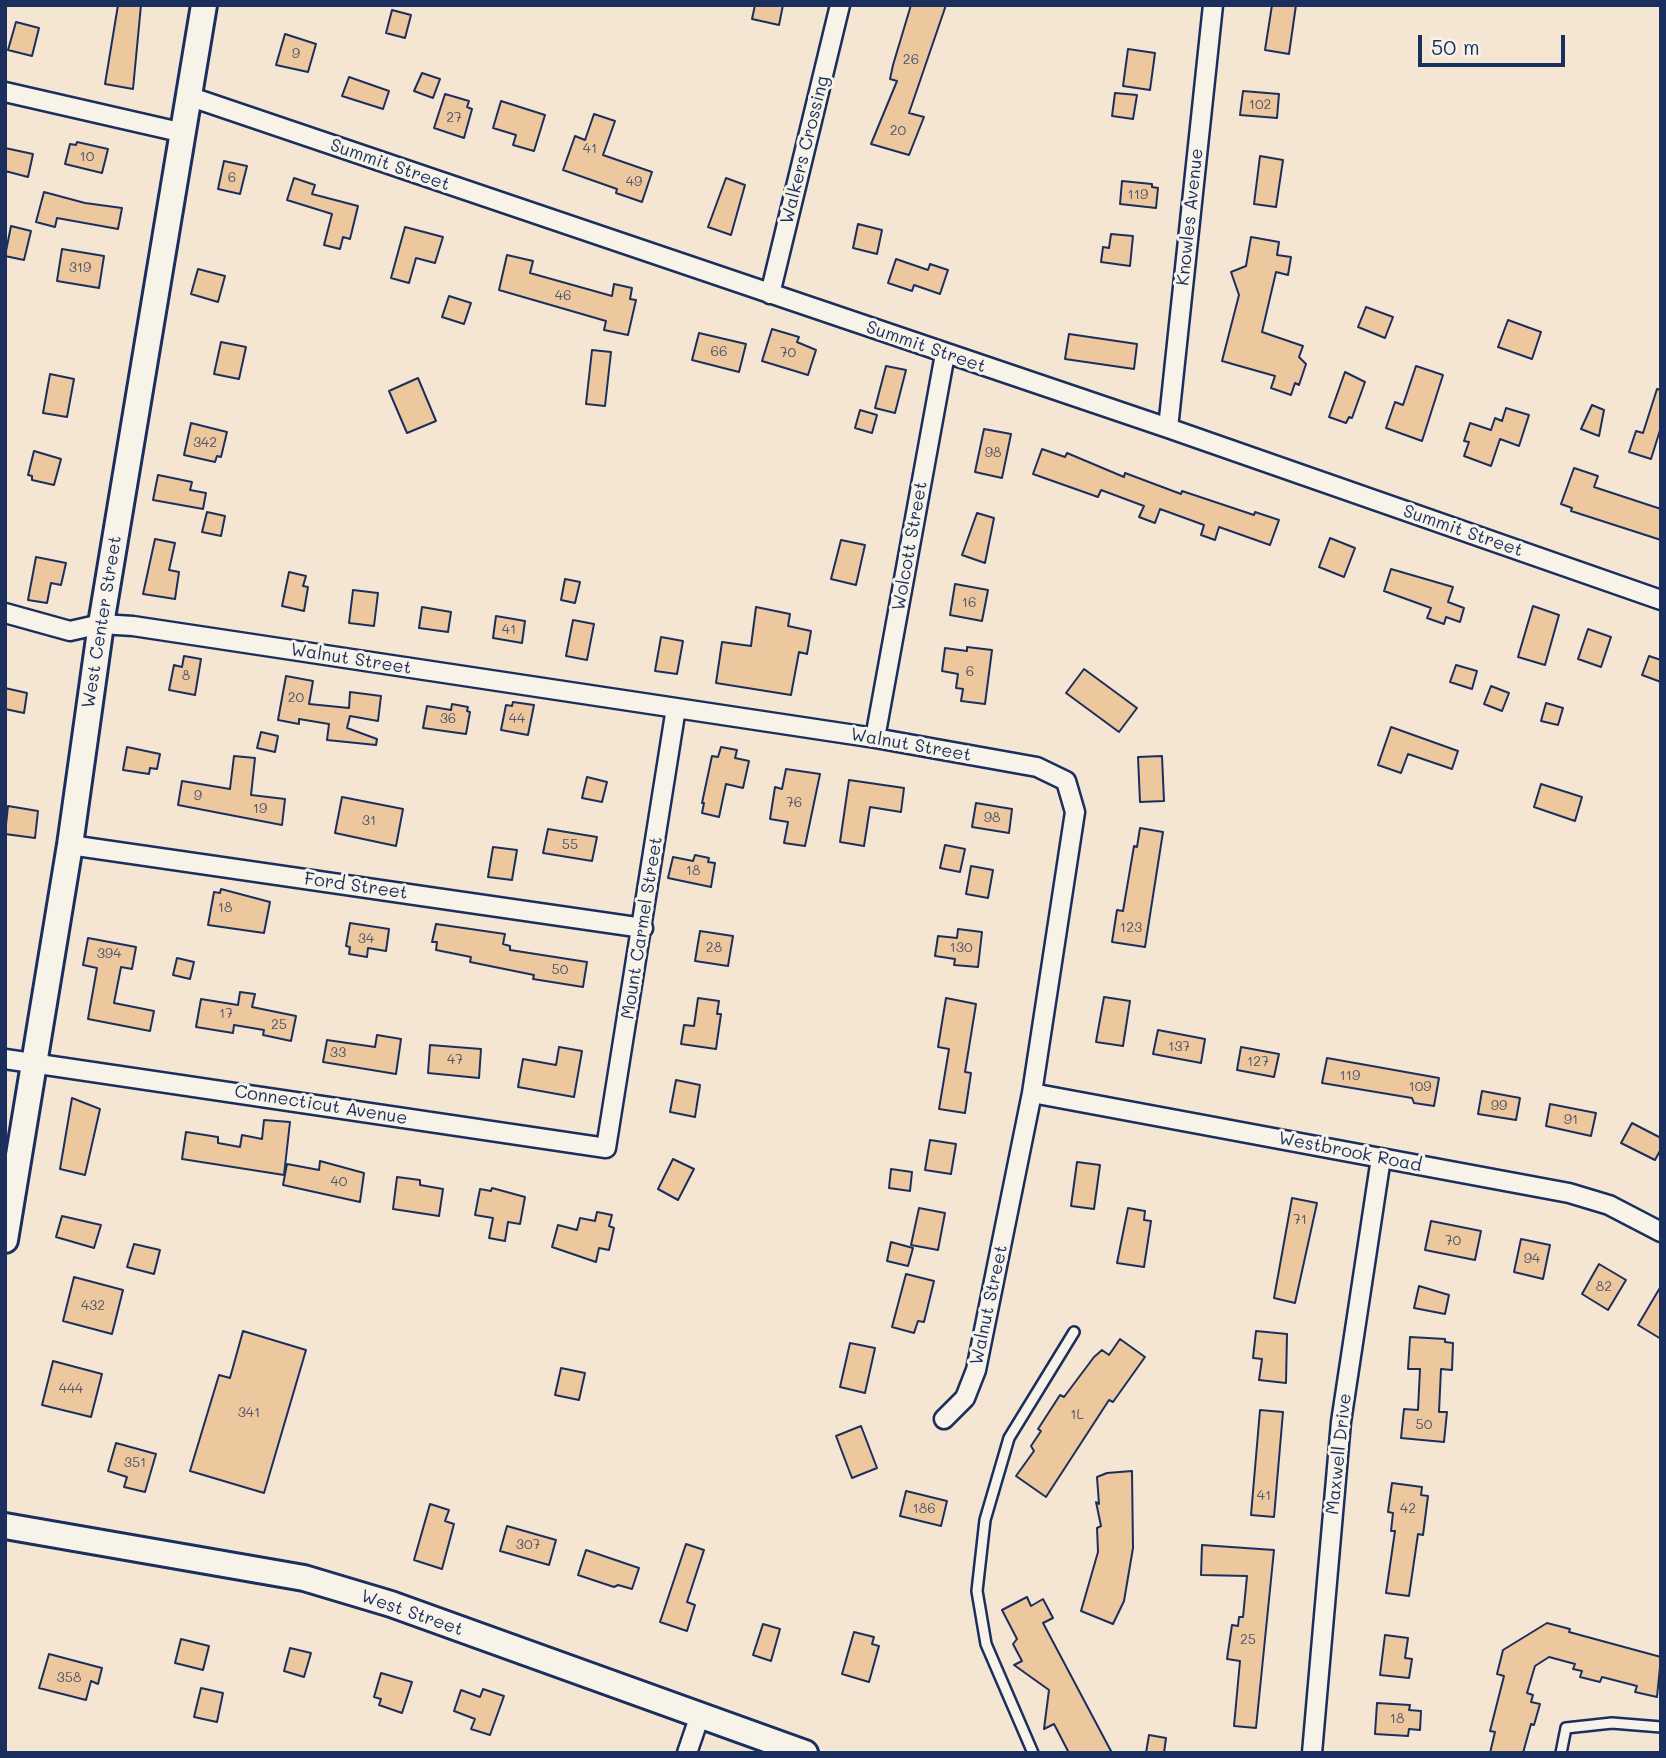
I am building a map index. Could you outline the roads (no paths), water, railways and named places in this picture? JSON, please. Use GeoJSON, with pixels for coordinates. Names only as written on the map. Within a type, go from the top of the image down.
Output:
{"type":"FeatureCollection","features":[{"type":"Feature","properties":{"kind":"street","name":"West Center Street"},"geometry":{"type":"LineString","coordinates":[[5,1240],[70,845],[101,624],[191,97],[204,5]]}},
{"type":"Feature","properties":{"kind":"street","name":"Walkers Crossing"},"geometry":{"type":"LineString","coordinates":[[770,294],[839,5]]}},
{"type":"Feature","properties":{"kind":"street","name":"Knowles Avenue"},"geometry":{"type":"LineString","coordinates":[[1168,428],[1213,5]]}},
{"type":"Feature","properties":{"kind":"street"},"geometry":{"type":"LineString","coordinates":[[5,92],[184,133]]}},
{"type":"Feature","properties":{"kind":"street","name":"Summit Street"},"geometry":{"type":"LineString","coordinates":[[191,97],[1168,428],[1661,600]]}},
{"type":"Feature","properties":{"kind":"street","name":"Wolcott Street"},"geometry":{"type":"LineString","coordinates":[[875,738],[945,354]]}},
{"type":"Feature","properties":{"kind":"street","name":"Walnut Street"},"geometry":{"type":"LineString","coordinates":[[5,612],[70,631],[101,624],[133,626],[875,738],[1037,767],[1066,781],[1075,812],[1032,1093],[976,1370],[965,1398],[944,1419]]}},
{"type":"Feature","properties":{"kind":"street","name":"Mount Carmel Street"},"geometry":{"type":"LineString","coordinates":[[606,1148],[676,708]]}},
{"type":"Feature","properties":{"kind":"street","name":"Ford Street"},"geometry":{"type":"LineString","coordinates":[[70,845],[643,928]]}},
{"type":"Feature","properties":{"kind":"street","name":"Connecticut Avenue"},"geometry":{"type":"LineString","coordinates":[[5,1059],[606,1148]]}},
{"type":"Feature","properties":{"kind":"street","name":"Westbrook Road"},"geometry":{"type":"LineString","coordinates":[[1032,1093],[1569,1193],[1609,1205],[1661,1232]]}},
{"type":"Feature","properties":{"kind":"street","name":"Maxwell Drive"},"geometry":{"type":"LineString","coordinates":[[1312,1753],[1341,1422],[1381,1158]]}},
{"type":"Feature","properties":{"kind":"street","name":"West Street"},"geometry":{"type":"LineString","coordinates":[[5,1526],[304,1578],[391,1604],[805,1753]]}},
{"type":"Feature","properties":{"kind":"street"},"geometry":{"type":"LineString","coordinates":[[687,1753],[700,1715]]}},
{"type":"Feature","properties":{"kind":"lane"},"geometry":{"type":"LineString","coordinates":[[1033,1753],[986,1644],[977,1591],[985,1520],[1010,1437],[1074,1332]]}},
{"type":"Feature","properties":{"kind":"lane"},"geometry":{"type":"LineString","coordinates":[[1561,1753],[1566,1728],[1612,1723],[1661,1727]]}}]}
